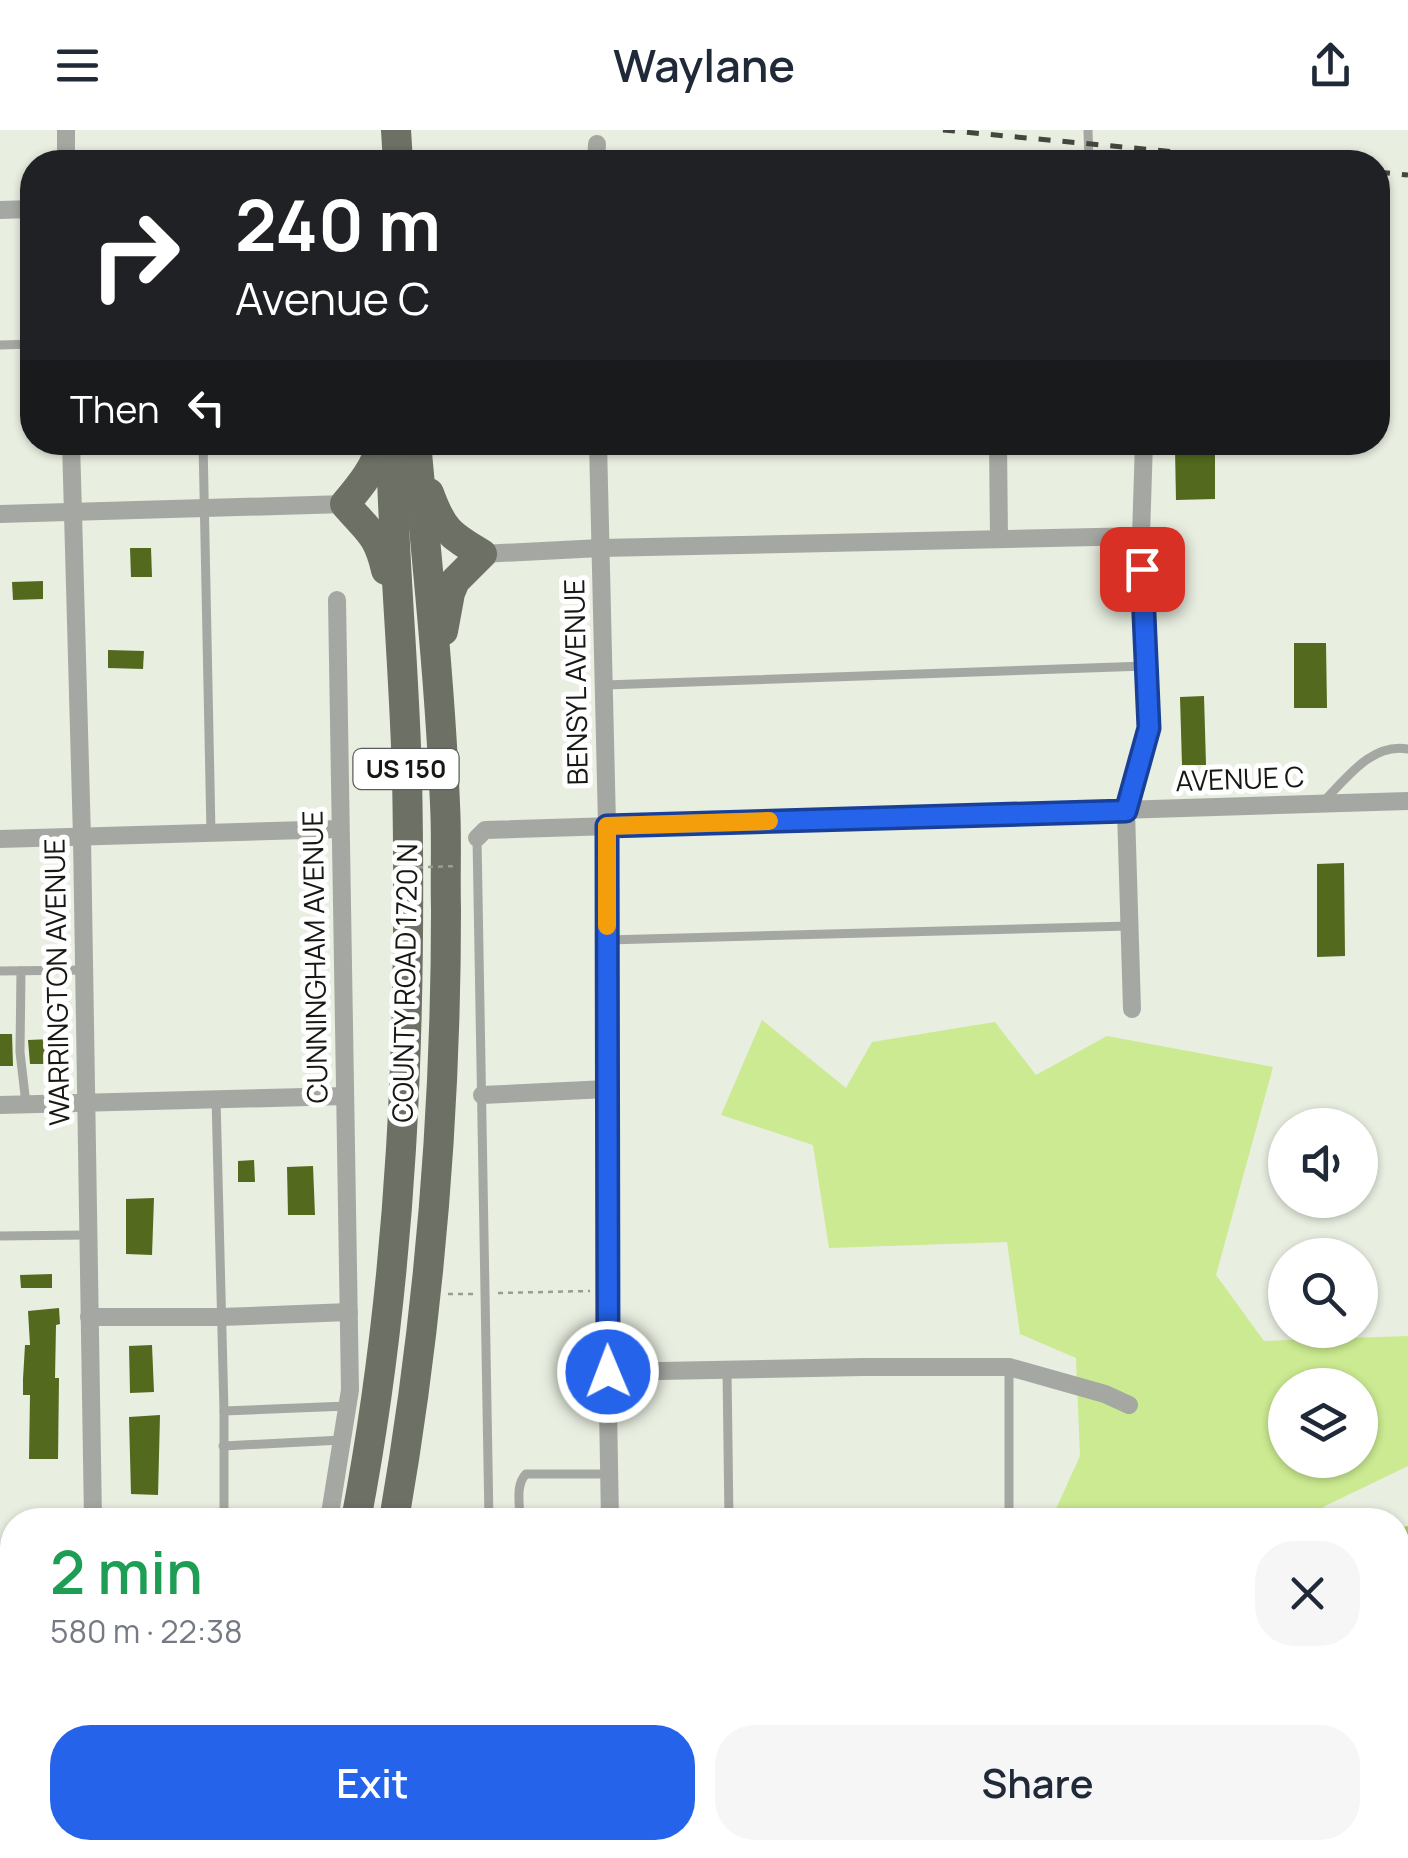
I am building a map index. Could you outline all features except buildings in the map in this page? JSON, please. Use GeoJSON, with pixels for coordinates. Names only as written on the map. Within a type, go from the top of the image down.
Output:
{"type":"FeatureCollection","features":[{"type":"Feature","properties":{"kind":"main road"},"geometry":{"type":"LineString","coordinates":[[378,455],[367,478],[345,504],[368,526],[381,547],[400,637]]}},
{"type":"Feature","properties":{"kind":"main road","name":"COUNTY ROAD 1720 N"},"geometry":{"type":"LineString","coordinates":[[358,1508],[384,1341],[401,1176],[408,994],[406,773],[392,455]]}},
{"type":"Feature","properties":{"kind":"main road","name":"US 150"},"geometry":{"type":"LineString","coordinates":[[417,455],[436,667]]}},
{"type":"Feature","properties":{"kind":"main road"},"geometry":{"type":"LineString","coordinates":[[418,455],[439,520],[454,538],[482,554],[455,581],[450,593],[436,667]]}},
{"type":"Feature","properties":{"kind":"main road","name":"COUNTY ROAD 1720 N"},"geometry":{"type":"LineString","coordinates":[[396,1508],[426,1294],[442,1096],[445,806],[436,667]]}},
{"type":"Feature","properties":{"kind":"street","name":"WARRINGTON AVENUE"},"geometry":{"type":"LineString","coordinates":[[71,455],[82,838],[92,1508]]}},
{"type":"Feature","properties":{"kind":"street","name":"BENSYL AVENUE"},"geometry":{"type":"LineString","coordinates":[[598,455],[607,826],[610,1508]]}},
{"type":"Feature","properties":{"kind":"street"},"geometry":{"type":"LineString","coordinates":[[998,455],[1000,538]]}},
{"type":"Feature","properties":{"kind":"street"},"geometry":{"type":"LineString","coordinates":[[1132,1010],[1126,811],[1149,728],[1141,536],[1144,455]]}},
{"type":"Feature","properties":{"kind":"street"},"geometry":{"type":"LineString","coordinates":[[0,514],[345,504]]}},
{"type":"Feature","properties":{"kind":"street"},"geometry":{"type":"LineString","coordinates":[[482,554],[1141,536]]}},
{"type":"Feature","properties":{"kind":"street","name":"CUNNINGHAM AVENUE"},"geometry":{"type":"LineString","coordinates":[[331,1508],[350,1390],[336,600]]}},
{"type":"Feature","properties":{"kind":"street","name":"AVENUE C"},"geometry":{"type":"LineString","coordinates":[[477,838],[485,830],[1408,801]]}},
{"type":"Feature","properties":{"kind":"street"},"geometry":{"type":"LineString","coordinates":[[0,839],[340,829]]}},
{"type":"Feature","properties":{"kind":"street"},"geometry":{"type":"LineString","coordinates":[[482,1095],[608,1089]]}},
{"type":"Feature","properties":{"kind":"street"},"geometry":{"type":"LineString","coordinates":[[0,1104],[345,1096]]}},
{"type":"Feature","properties":{"kind":"street"},"geometry":{"type":"LineString","coordinates":[[89,1318],[349,1312]]}},
{"type":"Feature","properties":{"kind":"street"},"geometry":{"type":"LineString","coordinates":[[608,1372],[1009,1367],[1106,1394],[1129,1405]]}},
{"type":"Feature","properties":{"kind":"lane"},"geometry":{"type":"LineString","coordinates":[[203,455],[210,832]]}},
{"type":"Feature","properties":{"kind":"lane"},"geometry":{"type":"LineString","coordinates":[[605,685],[1146,666]]}},
{"type":"Feature","properties":{"kind":"lane"},"geometry":{"type":"LineString","coordinates":[[1322,804],[1376,752],[1408,748]]}},
{"type":"Feature","properties":{"kind":"lane"},"geometry":{"type":"LineString","coordinates":[[477,838],[490,1508]]}},
{"type":"Feature","properties":{"kind":"lane"},"geometry":{"type":"LineString","coordinates":[[607,940],[1131,926]]}},
{"type":"Feature","properties":{"kind":"lane"},"geometry":{"type":"LineString","coordinates":[[0,971],[84,970]]}},
{"type":"Feature","properties":{"kind":"lane"},"geometry":{"type":"LineString","coordinates":[[22,971],[20,1052],[26,1104]]}},
{"type":"Feature","properties":{"kind":"lane"},"geometry":{"type":"LineString","coordinates":[[216,1098],[224,1508]]}},
{"type":"Feature","properties":{"kind":"lane"},"geometry":{"type":"LineString","coordinates":[[0,1236],[88,1235]]}},
{"type":"Feature","properties":{"kind":"lane"},"geometry":{"type":"LineString","coordinates":[[1009,1367],[1009,1508]]}},
{"type":"Feature","properties":{"kind":"lane"},"geometry":{"type":"LineString","coordinates":[[727,1370],[729,1508]]}},
{"type":"Feature","properties":{"kind":"lane"},"geometry":{"type":"LineString","coordinates":[[224,1411],[347,1406]]}},
{"type":"Feature","properties":{"kind":"lane"},"geometry":{"type":"LineString","coordinates":[[223,1446],[342,1440]]}},
{"type":"Feature","properties":{"kind":"lane"},"geometry":{"type":"LineString","coordinates":[[520,1508],[519,1485],[526,1474],[609,1474]]}},
{"type":"Feature","properties":{"kind":"path"},"geometry":{"type":"LineString","coordinates":[[398,868],[457,866]]}},
{"type":"Feature","properties":{"kind":"path"},"geometry":{"type":"LineString","coordinates":[[441,1294],[591,1292]]}},
{"type":"Feature","properties":{"kind":"green space"},"geometry":{"type":"Polygon","coordinates":[[[762,1020],[846,1088],[872,1042],[995,1022],[1036,1075],[1107,1036],[1273,1067],[1216,1275],[1264,1341],[1268,1341],[1268,1348],[1378,1348],[1378,1337],[1408,1336],[1408,1466],[1323,1508],[1056,1508],[1080,1456],[1076,1358],[1020,1334],[1007,1242],[829,1248],[813,1145],[721,1115],[762,1020]]]}},
{"type":"Feature","properties":{"kind":"railway"},"geometry":{"type":"LineString","coordinates":[[943,130],[1154,150]]}},
{"type":"Feature","properties":{"kind":"railway"},"geometry":{"type":"LineString","coordinates":[[1390,173],[1408,175]]}},
{"type":"Feature","properties":{"kind":"slow traffic"},"geometry":{"type":"LineString","coordinates":[[607,926],[607,826],[769,821]]}},
{"type":"Feature","properties":{"kind":"route"},"geometry":{"type":"LineString","coordinates":[[608,1372],[607,826],[1126,811],[1149,728],[1142,569]]}}]}
